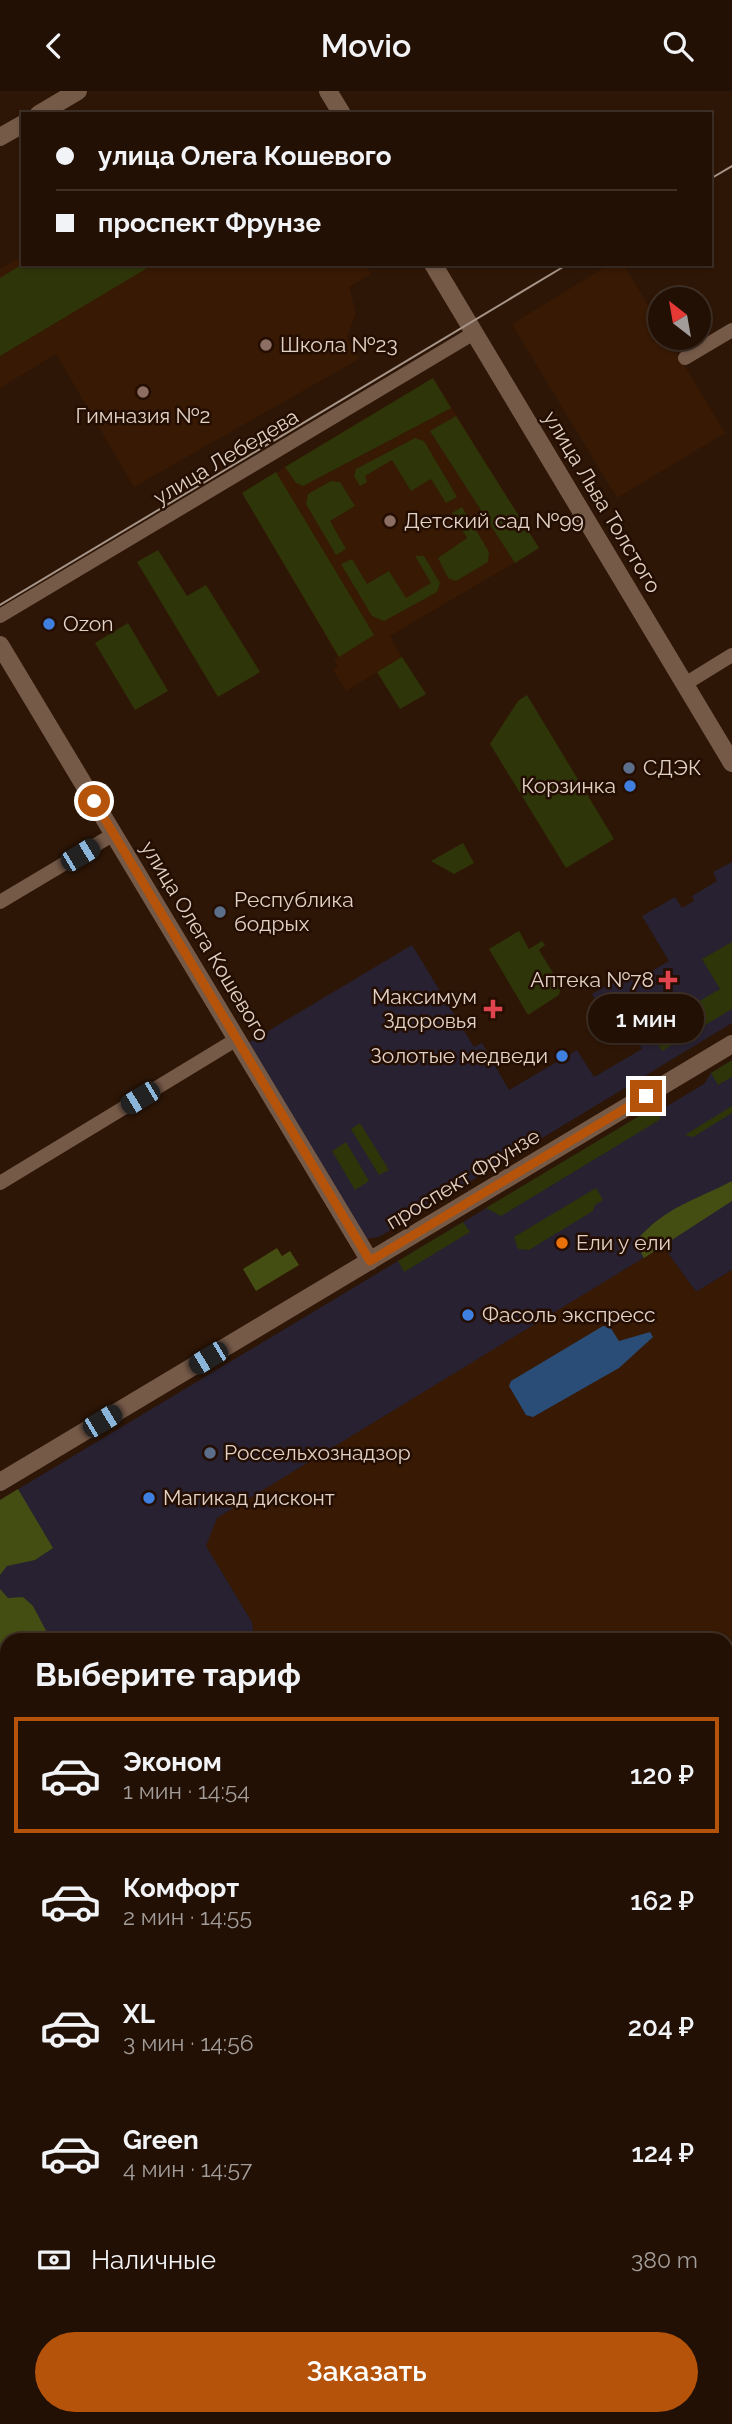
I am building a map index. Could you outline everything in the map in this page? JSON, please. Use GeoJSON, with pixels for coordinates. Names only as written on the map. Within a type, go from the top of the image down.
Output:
{"type":"FeatureCollection","features":[{"type":"Feature","properties":{"kind":"street"},"geometry":{"type":"LineString","coordinates":[[42,112],[78,91]]}},
{"type":"Feature","properties":{"kind":"street"},"geometry":{"type":"LineString","coordinates":[[328,91],[341,112]]}},
{"type":"Feature","properties":{"kind":"street"},"geometry":{"type":"LineString","coordinates":[[0,137],[21,125]]}},
{"type":"Feature","properties":{"kind":"street","name":"улица Льва Толстого"},"geometry":{"type":"LineString","coordinates":[[434,266],[732,763]]}},
{"type":"Feature","properties":{"kind":"street"},"geometry":{"type":"LineString","coordinates":[[685,358],[732,330]]}},
{"type":"Feature","properties":{"kind":"street","name":"улица Лебедева"},"geometry":{"type":"LineString","coordinates":[[0,616],[474,333]]}},
{"type":"Feature","properties":{"kind":"street","name":"улица Олега Кошевого"},"geometry":{"type":"LineString","coordinates":[[0,645],[370,1261]]}},
{"type":"Feature","properties":{"kind":"street"},"geometry":{"type":"LineString","coordinates":[[685,684],[732,655]]}},
{"type":"Feature","properties":{"kind":"street"},"geometry":{"type":"LineString","coordinates":[[0,902],[114,834]]}},
{"type":"Feature","properties":{"kind":"street"},"geometry":{"type":"LineString","coordinates":[[0,1183],[237,1039]]}},
{"type":"Feature","properties":{"kind":"street","name":"проспект Фрунзе"},"geometry":{"type":"LineString","coordinates":[[0,1482],[732,1044]]}},
{"type":"Feature","properties":{"kind":"shaded area","name":"Школа №23"},"geometry":{"type":"Polygon","coordinates":[[[21,257],[21,266],[367,266],[371,274],[349,287],[356,313],[347,337],[359,359],[134,487],[56,354],[0,388],[0,269],[21,257]]]}},
{"type":"Feature","properties":{"kind":"shaded area","name":"Детский сад №99"},"geometry":{"type":"Polygon","coordinates":[[[607,266],[624,266],[648,305],[648,350],[675,350],[725,433],[617,498],[512,324],[607,266]]]}},
{"type":"Feature","properties":{"kind":"shaded area","name":"Детский сад №99"},"geometry":{"type":"Polygon","coordinates":[[[433,378],[539,548],[390,636],[402,657],[346,691],[333,670],[338,667],[334,660],[338,657],[242,493],[433,378]]]}},
{"type":"Feature","properties":{"kind":"shaded area"},"geometry":{"type":"Polygon","coordinates":[[[732,862],[732,1023],[379,1237],[364,1239],[248,1043],[412,945],[474,1047],[482,1043],[509,1090],[577,1050],[594,1077],[642,1049],[627,1025],[614,1032],[592,994],[628,973],[636,985],[647,979],[645,975],[669,961],[642,916],[675,897],[682,908],[694,901],[692,896],[717,881],[713,872],[732,862]]]}},
{"type":"Feature","properties":{"kind":"shaded area"},"geometry":{"type":"Polygon","coordinates":[[[732,1060],[732,1270],[696,1292],[663,1247],[207,1546],[252,1622],[254,1633],[0,1633],[0,1500],[641,1115],[657,1112],[704,1084],[711,1073],[732,1060]]]}},
{"type":"Feature","properties":{"kind":"shaded area"},"geometry":{"type":"Polygon","coordinates":[[[663,1246],[696,1292],[732,1270],[732,1633],[254,1633],[252,1622],[206,1546],[217,1518],[663,1246]]]}},
{"type":"Feature","properties":{"kind":"green space"},"geometry":{"type":"Polygon","coordinates":[[[21,265],[151,266],[0,356],[0,278],[21,265]]]}},
{"type":"Feature","properties":{"kind":"green space"},"geometry":{"type":"Polygon","coordinates":[[[433,378],[451,408],[303,486],[296,483],[285,467],[433,378]]]}},
{"type":"Feature","properties":{"kind":"green space"},"geometry":{"type":"Polygon","coordinates":[[[456,416],[539,548],[515,563],[430,431],[456,416]]]}},
{"type":"Feature","properties":{"kind":"green space"},"geometry":{"type":"Polygon","coordinates":[[[415,438],[424,441],[457,497],[446,503],[431,479],[411,491],[392,460],[365,476],[367,482],[360,486],[354,476],[356,469],[415,438]]]}},
{"type":"Feature","properties":{"kind":"green space"},"geometry":{"type":"Polygon","coordinates":[[[276,472],[374,635],[339,657],[242,493],[276,472]]]}},
{"type":"Feature","properties":{"kind":"green space"},"geometry":{"type":"Polygon","coordinates":[[[331,481],[340,482],[355,506],[330,521],[346,549],[336,555],[306,504],[308,494],[331,481]]]}},
{"type":"Feature","properties":{"kind":"green space"},"geometry":{"type":"Polygon","coordinates":[[[462,507],[489,552],[488,562],[456,581],[448,578],[438,558],[467,538],[452,513],[462,507]]]}},
{"type":"Feature","properties":{"kind":"green space"},"geometry":{"type":"Polygon","coordinates":[[[158,550],[187,596],[206,585],[260,672],[218,697],[137,562],[158,550]]]}},
{"type":"Feature","properties":{"kind":"green space"},"geometry":{"type":"Polygon","coordinates":[[[415,556],[424,556],[440,583],[437,592],[384,621],[372,616],[341,564],[352,559],[367,584],[389,571],[406,598],[431,583],[415,556]]]}},
{"type":"Feature","properties":{"kind":"green space"},"geometry":{"type":"Polygon","coordinates":[[[128,623],[168,691],[135,710],[95,643],[128,623]]]}},
{"type":"Feature","properties":{"kind":"green space"},"geometry":{"type":"Polygon","coordinates":[[[402,657],[426,694],[400,709],[377,672],[402,657]]]}},
{"type":"Feature","properties":{"kind":"green space"},"geometry":{"type":"Polygon","coordinates":[[[527,695],[614,839],[566,868],[490,744],[518,701],[527,695]]]}},
{"type":"Feature","properties":{"kind":"green space"},"geometry":{"type":"Polygon","coordinates":[[[463,843],[474,863],[454,874],[431,861],[463,843]]]}},
{"type":"Feature","properties":{"kind":"green space"},"geometry":{"type":"Polygon","coordinates":[[[519,931],[529,949],[542,941],[545,945],[539,950],[561,986],[559,995],[528,1015],[489,949],[519,931]]]}},
{"type":"Feature","properties":{"kind":"green space"},"geometry":{"type":"Polygon","coordinates":[[[732,942],[732,1009],[662,1051],[650,1030],[720,989],[702,959],[732,942]]]}},
{"type":"Feature","properties":{"kind":"green space"},"geometry":{"type":"Polygon","coordinates":[[[732,1060],[732,1077],[718,1085],[711,1073],[732,1060]]]}},
{"type":"Feature","properties":{"kind":"green space"},"geometry":{"type":"Polygon","coordinates":[[[732,1106],[732,1113],[693,1137],[685,1135],[732,1106]]]}},
{"type":"Feature","properties":{"kind":"green space"},"geometry":{"type":"Polygon","coordinates":[[[657,1112],[661,1119],[501,1216],[486,1208],[641,1115],[657,1112]]]}},
{"type":"Feature","properties":{"kind":"green space"},"geometry":{"type":"Polygon","coordinates":[[[360,1123],[389,1170],[379,1175],[351,1129],[360,1123]]]}},
{"type":"Feature","properties":{"kind":"green space"},"geometry":{"type":"Polygon","coordinates":[[[346,1142],[369,1181],[355,1190],[332,1151],[346,1142]]]}},
{"type":"Feature","properties":{"kind":"green space"},"geometry":{"type":"Polygon","coordinates":[[[732,1181],[732,1201],[644,1258],[635,1242],[646,1230],[669,1212],[732,1181]]]}},
{"type":"Feature","properties":{"kind":"green space"},"geometry":{"type":"Polygon","coordinates":[[[596,1188],[603,1200],[595,1205],[593,1211],[529,1250],[518,1249],[514,1237],[596,1188]]]}},
{"type":"Feature","properties":{"kind":"green space"},"geometry":{"type":"Polygon","coordinates":[[[463,1222],[470,1232],[404,1272],[398,1261],[463,1222]]]}},
{"type":"Feature","properties":{"kind":"green space"},"geometry":{"type":"Polygon","coordinates":[[[277,1248],[282,1256],[290,1251],[299,1265],[256,1291],[243,1269],[277,1248]]]}},
{"type":"Feature","properties":{"kind":"green space"},"geometry":{"type":"Polygon","coordinates":[[[18,1489],[53,1548],[35,1560],[7,1566],[0,1575],[0,1500],[18,1489]]]}},
{"type":"Feature","properties":{"kind":"green space"},"geometry":{"type":"Polygon","coordinates":[[[0,1589],[8,1598],[23,1597],[33,1606],[47,1633],[0,1633],[0,1589]]]}},
{"type":"Feature","properties":{"kind":"water"},"geometry":{"type":"Polygon","coordinates":[[[603,1326],[610,1327],[619,1341],[650,1332],[653,1337],[619,1368],[533,1417],[526,1415],[509,1386],[511,1381],[603,1326]]]}},
{"type":"Feature","properties":{"kind":"tram line"},"geometry":{"type":"LineString","coordinates":[[712,178],[732,166]]}},
{"type":"Feature","properties":{"kind":"tram line"},"geometry":{"type":"LineString","coordinates":[[0,605],[565,266]]}},
{"type":"Feature","properties":{"kind":"place","name":"Школа №23"},"geometry":{"type":"Point","coordinates":[266,345]}},
{"type":"Feature","properties":{"kind":"place","name":"Гимназия №2"},"geometry":{"type":"Point","coordinates":[143,392]}},
{"type":"Feature","properties":{"kind":"place","name":"Детский сад №99"},"geometry":{"type":"Point","coordinates":[390,521]}},
{"type":"Feature","properties":{"kind":"place","name":"Ozon"},"geometry":{"type":"Point","coordinates":[49,624]}},
{"type":"Feature","properties":{"kind":"place","name":"СДЭК"},"geometry":{"type":"Point","coordinates":[629,768]}},
{"type":"Feature","properties":{"kind":"place","name":"Корзинка"},"geometry":{"type":"Point","coordinates":[630,786]}},
{"type":"Feature","properties":{"kind":"place","name":"Республика бодрых"},"geometry":{"type":"Point","coordinates":[220,912]}},
{"type":"Feature","properties":{"kind":"place","name":"Аптека №78"},"geometry":{"type":"Point","coordinates":[668,980]}},
{"type":"Feature","properties":{"kind":"place","name":"Максимум Здоровья"},"geometry":{"type":"Point","coordinates":[493,1009]}},
{"type":"Feature","properties":{"kind":"place","name":"Золотые медведи"},"geometry":{"type":"Point","coordinates":[562,1056]}},
{"type":"Feature","properties":{"kind":"place","name":"Ели у ели"},"geometry":{"type":"Point","coordinates":[562,1243]}},
{"type":"Feature","properties":{"kind":"place","name":"Фасоль экспресс"},"geometry":{"type":"Point","coordinates":[468,1315]}},
{"type":"Feature","properties":{"kind":"place","name":"Россельхознадзор"},"geometry":{"type":"Point","coordinates":[210,1453]}},
{"type":"Feature","properties":{"kind":"place","name":"Магикад дисконт"},"geometry":{"type":"Point","coordinates":[149,1498]}},
{"type":"Feature","properties":{"kind":"route"},"geometry":{"type":"LineString","coordinates":[[94,801],[370,1261],[646,1096]]}}]}
